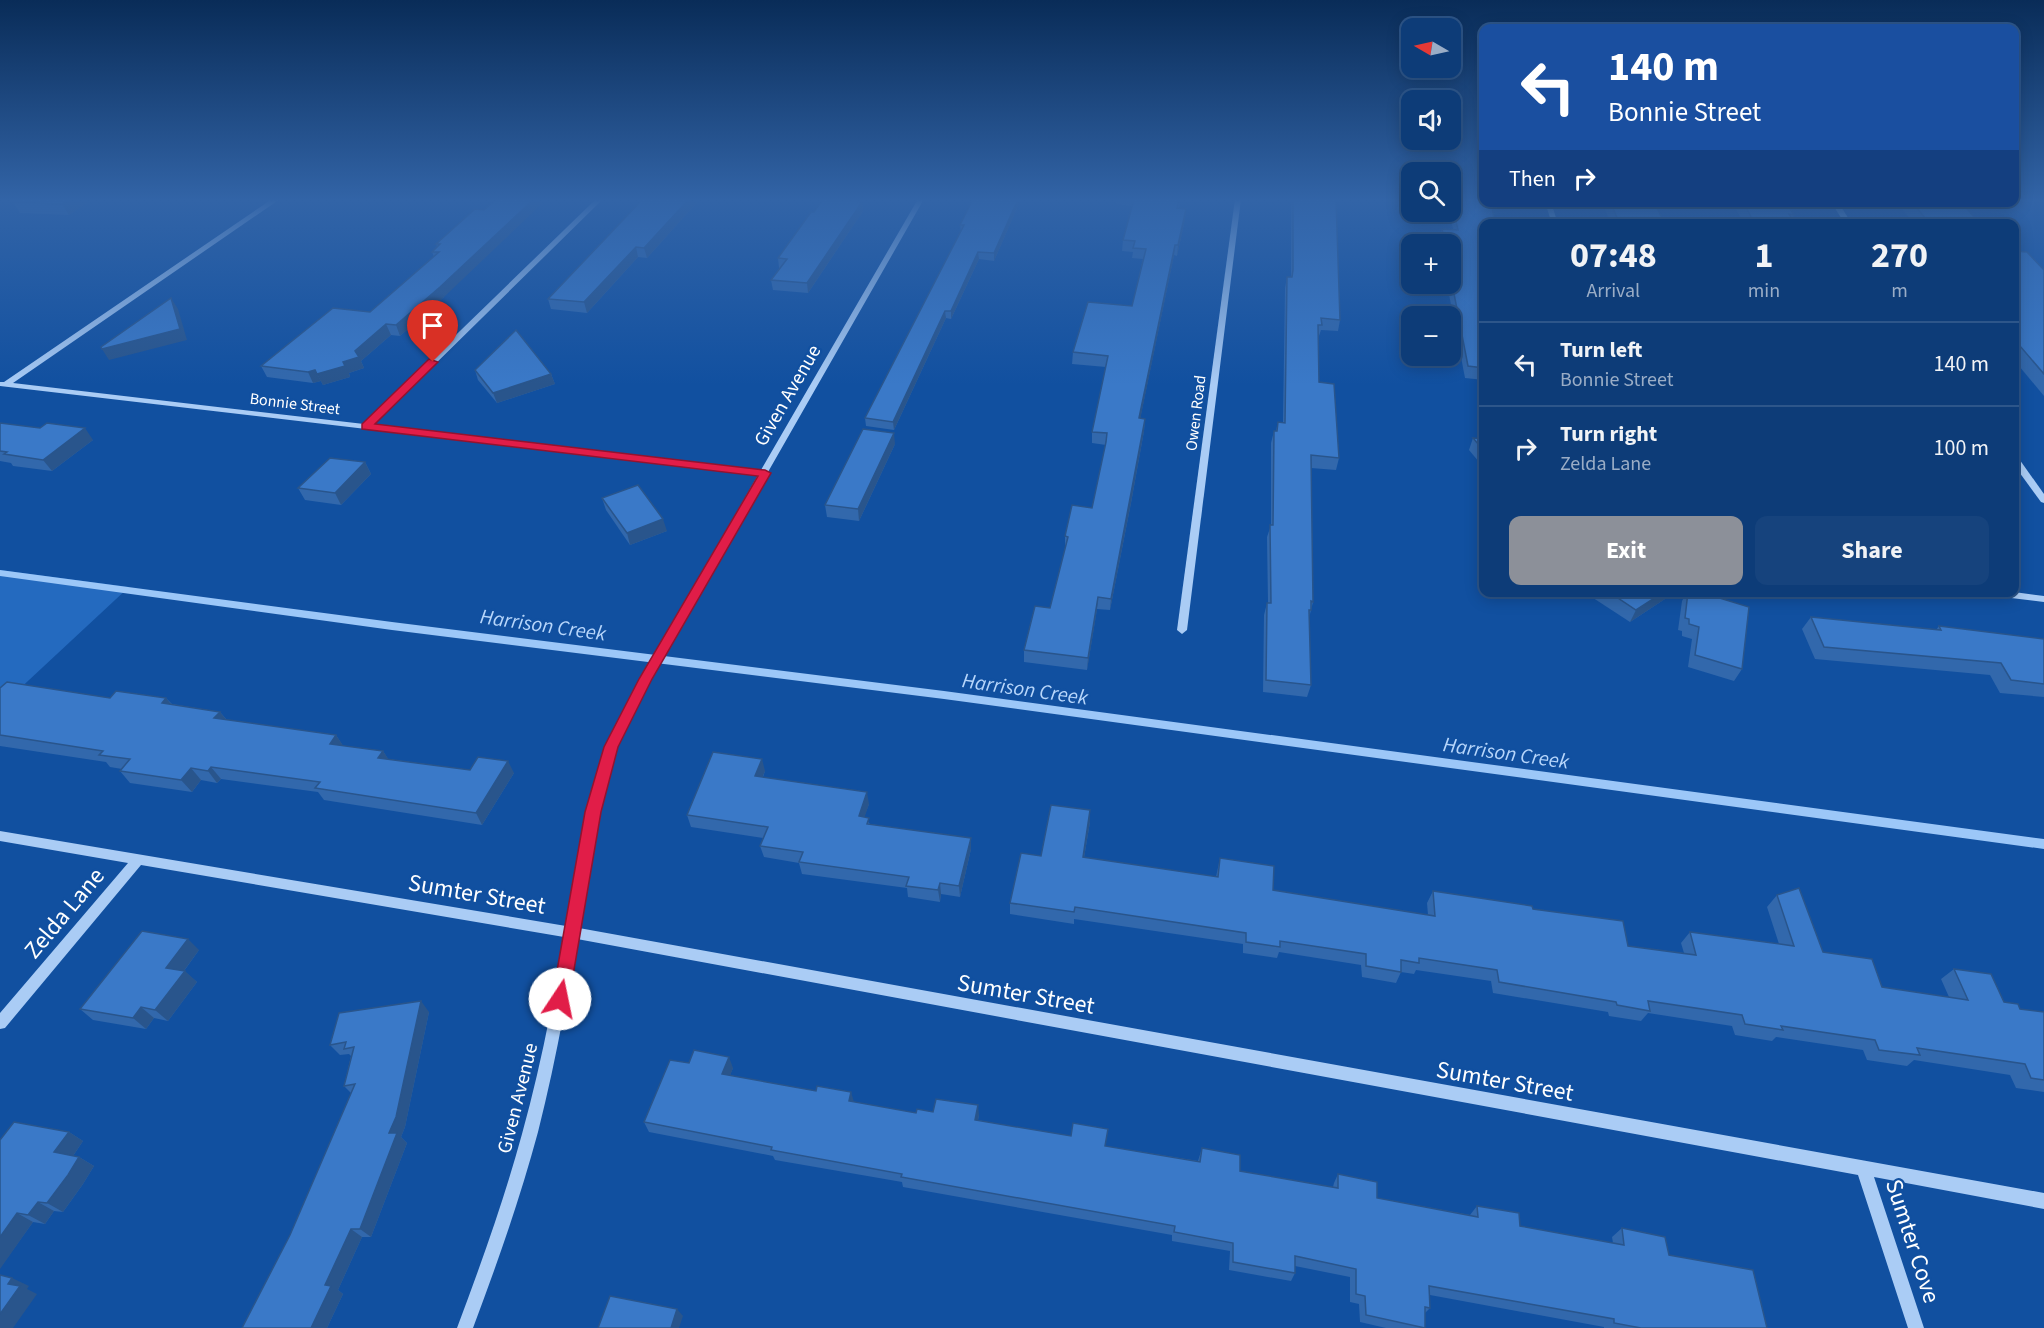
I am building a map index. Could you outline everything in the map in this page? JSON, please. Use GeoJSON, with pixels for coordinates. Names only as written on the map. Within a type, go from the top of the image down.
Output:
{"type":"FeatureCollection","features":[{"type":"Feature","properties":{"kind":"street"},"geometry":{"type":"LineString","coordinates":[[3,384],[186,261]]}},
{"type":"Feature","properties":{"kind":"street"},"geometry":{"type":"LineString","coordinates":[[366,427],[536,261]]}},
{"type":"Feature","properties":{"kind":"street","name":"Given Avenue"},"geometry":{"type":"LineString","coordinates":[[465,1328],[497,1243],[530,1133],[556,1022],[602,776],[611,747],[685,609],[886,261]]}},
{"type":"Feature","properties":{"kind":"street","name":"Owen Road"},"geometry":{"type":"LineString","coordinates":[[1182,630],[1230,261]]}},
{"type":"Feature","properties":{"kind":"street","name":"Bonnie Street"},"geometry":{"type":"LineString","coordinates":[[3,384],[765,473]]}},
{"type":"Feature","properties":{"kind":"street"},"geometry":{"type":"LineString","coordinates":[[2019,465],[2044,500]]}},
{"type":"Feature","properties":{"kind":"street"},"geometry":{"type":"LineString","coordinates":[[2019,596],[2044,599]]}},
{"type":"Feature","properties":{"kind":"street","name":"Sumter Street"},"geometry":{"type":"LineString","coordinates":[[0,836],[573,933],[2044,1201]]}},
{"type":"Feature","properties":{"kind":"street","name":"Zelda Lane"},"geometry":{"type":"LineString","coordinates":[[0,1023],[139,859]]}},
{"type":"Feature","properties":{"kind":"street","name":"Sumter Cove"},"geometry":{"type":"LineString","coordinates":[[1864,1170],[1916,1328]]}},
{"type":"Feature","properties":{"kind":"shaded area"},"geometry":{"type":"Polygon","coordinates":[[[0,570],[129,587],[0,707],[0,570]]]}},
{"type":"Feature","properties":{"kind":"building"},"geometry":{"type":"Polygon","coordinates":[[[429,261],[468,261],[396,325],[386,324],[355,351],[359,357],[343,362],[345,366],[317,374],[315,370],[308,372],[261,366],[333,308],[370,312],[429,261]]]}},
{"type":"Feature","properties":{"kind":"building"},"geometry":{"type":"Polygon","coordinates":[[[584,261],[623,261],[584,302],[548,299],[584,261]]]}},
{"type":"Feature","properties":{"kind":"building"},"geometry":{"type":"Polygon","coordinates":[[[785,261],[822,261],[807,283],[771,280],[785,261]]]}},
{"type":"Feature","properties":{"kind":"building"},"geometry":{"type":"Polygon","coordinates":[[[946,261],[974,261],[951,311],[945,311],[893,422],[865,418],[946,261]]]}},
{"type":"Feature","properties":{"kind":"building"},"geometry":{"type":"Polygon","coordinates":[[[1143,261],[1172,261],[1139,418],[1145,419],[1111,599],[1098,597],[1088,658],[1024,650],[1035,606],[1050,608],[1068,537],[1065,536],[1072,505],[1092,508],[1106,442],[1107,433],[1092,432],[1108,356],[1073,352],[1088,302],[1132,306],[1143,261]]]}},
{"type":"Feature","properties":{"kind":"building"},"geometry":{"type":"Polygon","coordinates":[[[1293,261],[1338,261],[1340,320],[1321,318],[1322,325],[1318,325],[1319,382],[1334,384],[1339,458],[1311,455],[1313,602],[1311,601],[1311,610],[1309,610],[1311,685],[1266,680],[1267,603],[1271,603],[1270,525],[1273,525],[1274,431],[1277,431],[1278,422],[1285,423],[1287,277],[1292,277],[1293,261]]]}},
{"type":"Feature","properties":{"kind":"building"},"geometry":{"type":"Polygon","coordinates":[[[1461,261],[1479,261],[1479,367],[1468,366],[1461,330],[1461,306],[1456,306],[1454,294],[1461,294],[1461,261]]]}},
{"type":"Feature","properties":{"kind":"building"},"geometry":{"type":"Polygon","coordinates":[[[2019,261],[2035,261],[2044,270],[2044,374],[2019,345],[2019,261]]]}},
{"type":"Feature","properties":{"kind":"building"},"geometry":{"type":"Polygon","coordinates":[[[171,298],[180,329],[102,349],[101,347],[171,298]]]}},
{"type":"Feature","properties":{"kind":"building"},"geometry":{"type":"Polygon","coordinates":[[[516,330],[551,374],[493,393],[475,370],[516,330]]]}},
{"type":"Feature","properties":{"kind":"building"},"geometry":{"type":"Polygon","coordinates":[[[0,423],[40,428],[47,423],[85,428],[43,460],[4,454],[7,452],[0,451],[0,423]]]}},
{"type":"Feature","properties":{"kind":"building"},"geometry":{"type":"Polygon","coordinates":[[[863,429],[894,433],[858,509],[825,505],[863,429]]]}},
{"type":"Feature","properties":{"kind":"building"},"geometry":{"type":"Polygon","coordinates":[[[330,458],[365,462],[335,493],[298,488],[330,458]]]}},
{"type":"Feature","properties":{"kind":"building"},"geometry":{"type":"Polygon","coordinates":[[[638,485],[663,519],[627,533],[602,498],[638,485]]]}},
{"type":"Feature","properties":{"kind":"building"},"geometry":{"type":"Polygon","coordinates":[[[1616,597],[1656,597],[1636,610],[1616,597]]]}},
{"type":"Feature","properties":{"kind":"building"},"geometry":{"type":"Polygon","coordinates":[[[1687,597],[1716,597],[1749,607],[1742,669],[1695,655],[1699,627],[1689,624],[1689,619],[1685,618],[1687,597]]]}},
{"type":"Feature","properties":{"kind":"building"},"geometry":{"type":"Polygon","coordinates":[[[1811,617],[1941,630],[1939,626],[2044,639],[2044,684],[2011,680],[2001,663],[1824,647],[1811,617]]]}},
{"type":"Feature","properties":{"kind":"building"},"geometry":{"type":"Polygon","coordinates":[[[7,682],[110,698],[116,691],[166,698],[162,703],[220,712],[214,718],[336,735],[330,744],[383,751],[378,758],[470,770],[478,757],[508,761],[476,813],[315,788],[320,782],[211,767],[208,771],[191,768],[181,780],[120,771],[130,759],[99,755],[103,751],[0,735],[0,688],[7,682]]]}},
{"type":"Feature","properties":{"kind":"building"},"geometry":{"type":"Polygon","coordinates":[[[713,752],[762,759],[755,776],[867,792],[859,816],[869,818],[867,824],[971,838],[959,886],[940,883],[938,890],[906,886],[909,877],[799,862],[803,852],[760,846],[768,827],[687,815],[713,752]]]}},
{"type":"Feature","properties":{"kind":"building"},"geometry":{"type":"Polygon","coordinates":[[[1051,805],[1090,810],[1083,857],[1218,877],[1220,858],[1274,866],[1273,890],[1435,916],[1433,891],[1532,906],[1533,909],[1623,921],[1628,946],[1696,955],[1690,932],[1794,946],[1777,895],[1799,888],[1823,952],[1872,959],[1882,987],[1968,1000],[1954,969],[1991,974],[2004,1002],[2018,1004],[2020,1009],[2044,1012],[2044,1080],[2031,1078],[2025,1064],[1917,1048],[1920,1055],[1879,1050],[1875,1040],[1781,1026],[1783,1030],[1745,1024],[1742,1015],[1648,1001],[1650,1011],[1617,1005],[1616,1002],[1499,982],[1497,970],[1419,958],[1419,963],[1401,960],[1401,972],[1366,966],[1366,954],[1280,941],[1280,947],[1246,942],[1246,933],[1075,907],[1074,912],[1010,903],[1021,853],[1041,856],[1051,805]]]}},
{"type":"Feature","properties":{"kind":"building"},"geometry":{"type":"Polygon","coordinates":[[[142,931],[188,939],[166,968],[185,971],[155,1010],[141,1007],[133,1018],[80,1009],[142,931]]]}},
{"type":"Feature","properties":{"kind":"building"},"geometry":{"type":"Polygon","coordinates":[[[421,1001],[396,1117],[389,1133],[397,1133],[360,1229],[351,1229],[325,1285],[331,1286],[311,1328],[242,1328],[290,1235],[355,1084],[344,1086],[354,1047],[344,1049],[346,1042],[330,1045],[339,1013],[421,1001]]]}},
{"type":"Feature","properties":{"kind":"building"},"geometry":{"type":"Polygon","coordinates":[[[694,1050],[729,1057],[722,1074],[816,1091],[817,1086],[851,1092],[849,1101],[916,1113],[917,1109],[933,1112],[936,1099],[978,1105],[975,1120],[1071,1136],[1073,1123],[1108,1129],[1105,1146],[1200,1162],[1202,1148],[1240,1155],[1240,1171],[1338,1188],[1338,1174],[1377,1182],[1377,1198],[1478,1217],[1477,1206],[1519,1213],[1520,1226],[1624,1245],[1622,1228],[1665,1237],[1669,1255],[1753,1270],[1767,1328],[1641,1328],[1614,1323],[1614,1319],[1429,1286],[1430,1308],[1425,1307],[1425,1328],[1366,1315],[1365,1296],[1356,1294],[1356,1269],[1295,1256],[1295,1273],[1233,1262],[1233,1243],[1174,1232],[1175,1226],[901,1177],[902,1174],[771,1150],[772,1147],[644,1122],[670,1060],[689,1063],[694,1050]]]}},
{"type":"Feature","properties":{"kind":"building"},"geometry":{"type":"Polygon","coordinates":[[[14,1122],[69,1132],[54,1152],[79,1157],[47,1203],[38,1202],[28,1215],[17,1213],[0,1237],[0,1140],[14,1122]]]}},
{"type":"Feature","properties":{"kind":"building"},"geometry":{"type":"Polygon","coordinates":[[[0,1275],[12,1278],[8,1284],[20,1286],[0,1314],[0,1275]]]}},
{"type":"Feature","properties":{"kind":"building"},"geometry":{"type":"Polygon","coordinates":[[[610,1296],[677,1309],[671,1328],[598,1328],[610,1296]]]}},
{"type":"Feature","properties":{"kind":"waterway","name":"Harrison Creek"},"geometry":{"type":"LineString","coordinates":[[0,573],[392,626],[944,695],[2044,844]]}},
{"type":"Feature","properties":{"kind":"route"},"geometry":{"type":"LineString","coordinates":[[433,362],[366,427],[765,473],[645,679],[611,747],[593,812],[560,999]]}}]}
